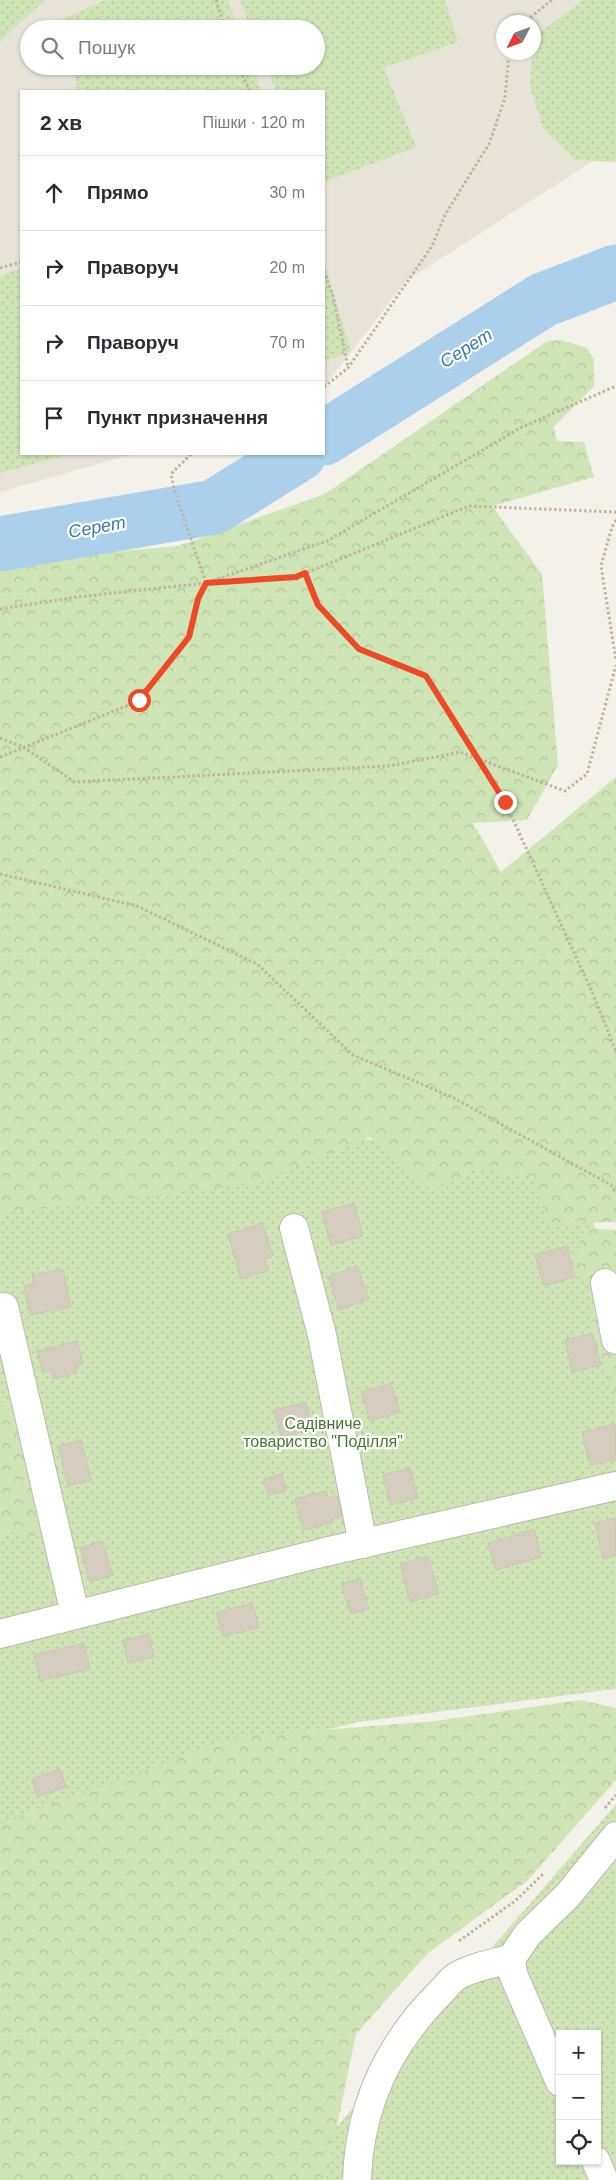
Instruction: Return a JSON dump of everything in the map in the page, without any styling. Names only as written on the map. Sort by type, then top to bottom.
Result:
[{"type":"street","points":[[294,1228],[322,1335],[363,1544]]},
{"type":"street","points":[[606,1283],[616,1340]]},
{"type":"street","points":[[4,1307],[75,1614]]},
{"type":"street","points":[[0,1634],[363,1544],[616,1486]]},
{"type":"street","points":[[357,2180],[358,2155],[372,2097],[387,2060],[421,2012],[456,1977],[511,1959],[528,1934],[568,1895],[616,1836]]},
{"type":"street","points":[[511,1959],[513,1974],[557,2075]]},
{"type":"street","points":[[598,2165],[604,2180]]},
{"type":"path","points":[[216,0],[222,20]]},
{"type":"path","points":[[533,15],[552,0]]},
{"type":"path","points":[[325,386],[348,368],[432,246],[445,215],[489,144],[505,98],[508,60]]},
{"type":"path","points":[[242,75],[250,90]]},
{"type":"path","points":[[0,268],[20,262]]},
{"type":"path","points":[[325,274],[333,296],[348,368]]},
{"type":"path","points":[[0,757],[139,700],[189,637],[198,599],[206,583],[327,541],[522,427],[616,386]]},
{"type":"path","points":[[190,455],[171,474],[174,489],[206,583]]},
{"type":"path","points":[[0,609],[77,597],[206,583],[296,577],[469,506],[616,512]]},
{"type":"path","points":[[616,520],[612,527],[602,566],[616,660]]},
{"type":"path","points":[[305,573],[318,605],[359,649],[426,676],[505,802],[592,992],[616,1051]]},
{"type":"path","points":[[0,738],[23,748],[75,782],[389,766],[460,752],[565,791],[587,774],[616,665]]},
{"type":"path","points":[[0,874],[138,906],[257,964],[353,1055],[452,1097],[611,1185],[616,1193]]},
{"type":"shaded area","points":[[0,0],[616,0],[598,158],[407,280],[325,386],[325,90],[20,90],[20,455],[130,455],[0,492]]},
{"type":"green space","points":[[0,0],[45,0],[24,20],[20,20],[20,23],[0,42]]},
{"type":"green space","points":[[105,0],[228,0],[235,20],[62,20]]},
{"type":"green space","points":[[240,0],[445,0],[458,42],[384,68],[416,147],[325,182],[325,90],[276,90],[270,75],[325,75],[325,20],[248,20]]},
{"type":"green space","points":[[583,0],[616,0],[616,162],[575,160],[544,129],[530,87],[532,60],[541,60],[541,32]]},
{"type":"green space","points":[[75,75],[255,75],[261,90],[78,90]]},
{"type":"green space","points":[[325,265],[351,351],[325,362]]},
{"type":"green space","points":[[20,268],[20,455],[65,455],[0,473],[0,276]]},
{"type":"green space","points":[[561,340],[587,348],[594,360],[594,386],[554,427],[557,441],[584,442],[594,477],[492,506],[542,574],[558,765],[527,820],[473,823],[501,872],[616,777],[616,1222],[548,1224],[534,1177],[475,1169],[432,1191],[370,1137],[253,1184],[0,1213],[0,562],[178,546],[325,494],[547,341]]},
{"type":"green space","name":"Садівниче товариство \"Поділля\"","points":[[315,1137],[504,1146],[577,1191],[616,1270],[616,1687],[615,1689],[359,1722],[201,1760],[0,1829],[0,1201]]},
{"type":"green space","points":[[591,1228],[616,1230],[616,1396],[592,1333],[593,1290],[574,1264],[582,1233]]},
{"type":"green space","points":[[5,1401],[11,1408],[17,1423],[42,1513],[38,1533],[30,1538],[20,1538],[13,1532],[0,1534],[0,1403]]},
{"type":"green space","points":[[581,1700],[616,1708],[616,1780],[527,1881],[428,1953],[356,2034],[326,2180],[0,2180],[0,1823],[236,1737],[435,1721]]},
{"type":"green space","points":[[616,1804],[616,2180],[319,2180],[335,2129]]},
{"type":"building","points":[[354,1203],[363,1236],[331,1245],[322,1212]]},
{"type":"building","points":[[262,1223],[273,1256],[265,1259],[269,1270],[241,1279],[228,1234]]},
{"type":"building","points":[[567,1246],[575,1277],[544,1286],[535,1255]]},
{"type":"building","points":[[357,1266],[369,1299],[339,1310],[328,1277]]},
{"type":"building","points":[[63,1269],[71,1307],[30,1315],[24,1286],[34,1284],[32,1275]]},
{"type":"building","points":[[592,1333],[601,1365],[572,1372],[565,1340]]},
{"type":"building","points":[[77,1341],[83,1364],[75,1366],[77,1373],[53,1379],[51,1371],[43,1373],[37,1351]]},
{"type":"building","points":[[391,1383],[400,1412],[370,1421],[361,1392]]},
{"type":"building","points":[[306,1402],[313,1429],[281,1437],[274,1410]]},
{"type":"building","points":[[616,1424],[616,1460],[590,1465],[582,1432]]},
{"type":"building","points":[[81,1440],[91,1480],[68,1486],[58,1446]]},
{"type":"building","points":[[410,1468],[418,1498],[390,1505],[383,1475]]},
{"type":"building","points":[[282,1474],[286,1491],[268,1495],[264,1479]]},
{"type":"building","points":[[326,1491],[328,1498],[337,1496],[342,1516],[332,1519],[333,1523],[303,1530],[295,1499]]},
{"type":"building","points":[[616,1518],[616,1555],[603,1559],[595,1523]]},
{"type":"building","points":[[534,1529],[541,1557],[496,1570],[488,1543]]},
{"type":"building","points":[[102,1541],[113,1575],[90,1582],[80,1548]]},
{"type":"building","points":[[428,1556],[439,1594],[410,1602],[400,1564]]},
{"type":"building","points":[[360,1578],[369,1609],[351,1614],[341,1584]]},
{"type":"building","points":[[252,1603],[259,1627],[223,1637],[216,1613]]},
{"type":"building","points":[[149,1634],[154,1657],[128,1663],[123,1640]]},
{"type":"building","points":[[84,1643],[90,1669],[40,1681],[34,1655]]},
{"type":"building","points":[[60,1769],[66,1787],[37,1797],[32,1779]]},
{"type":"waterway","name":"Серет","points":[[325,437],[543,300],[616,272]]},
{"type":"waterway","name":"Серет","points":[[0,544],[214,507],[297,455]]},
{"type":"route","points":[[139,700],[189,637],[198,599],[206,583],[296,577],[305,573],[318,605],[359,649],[426,676],[505,802]]}]
